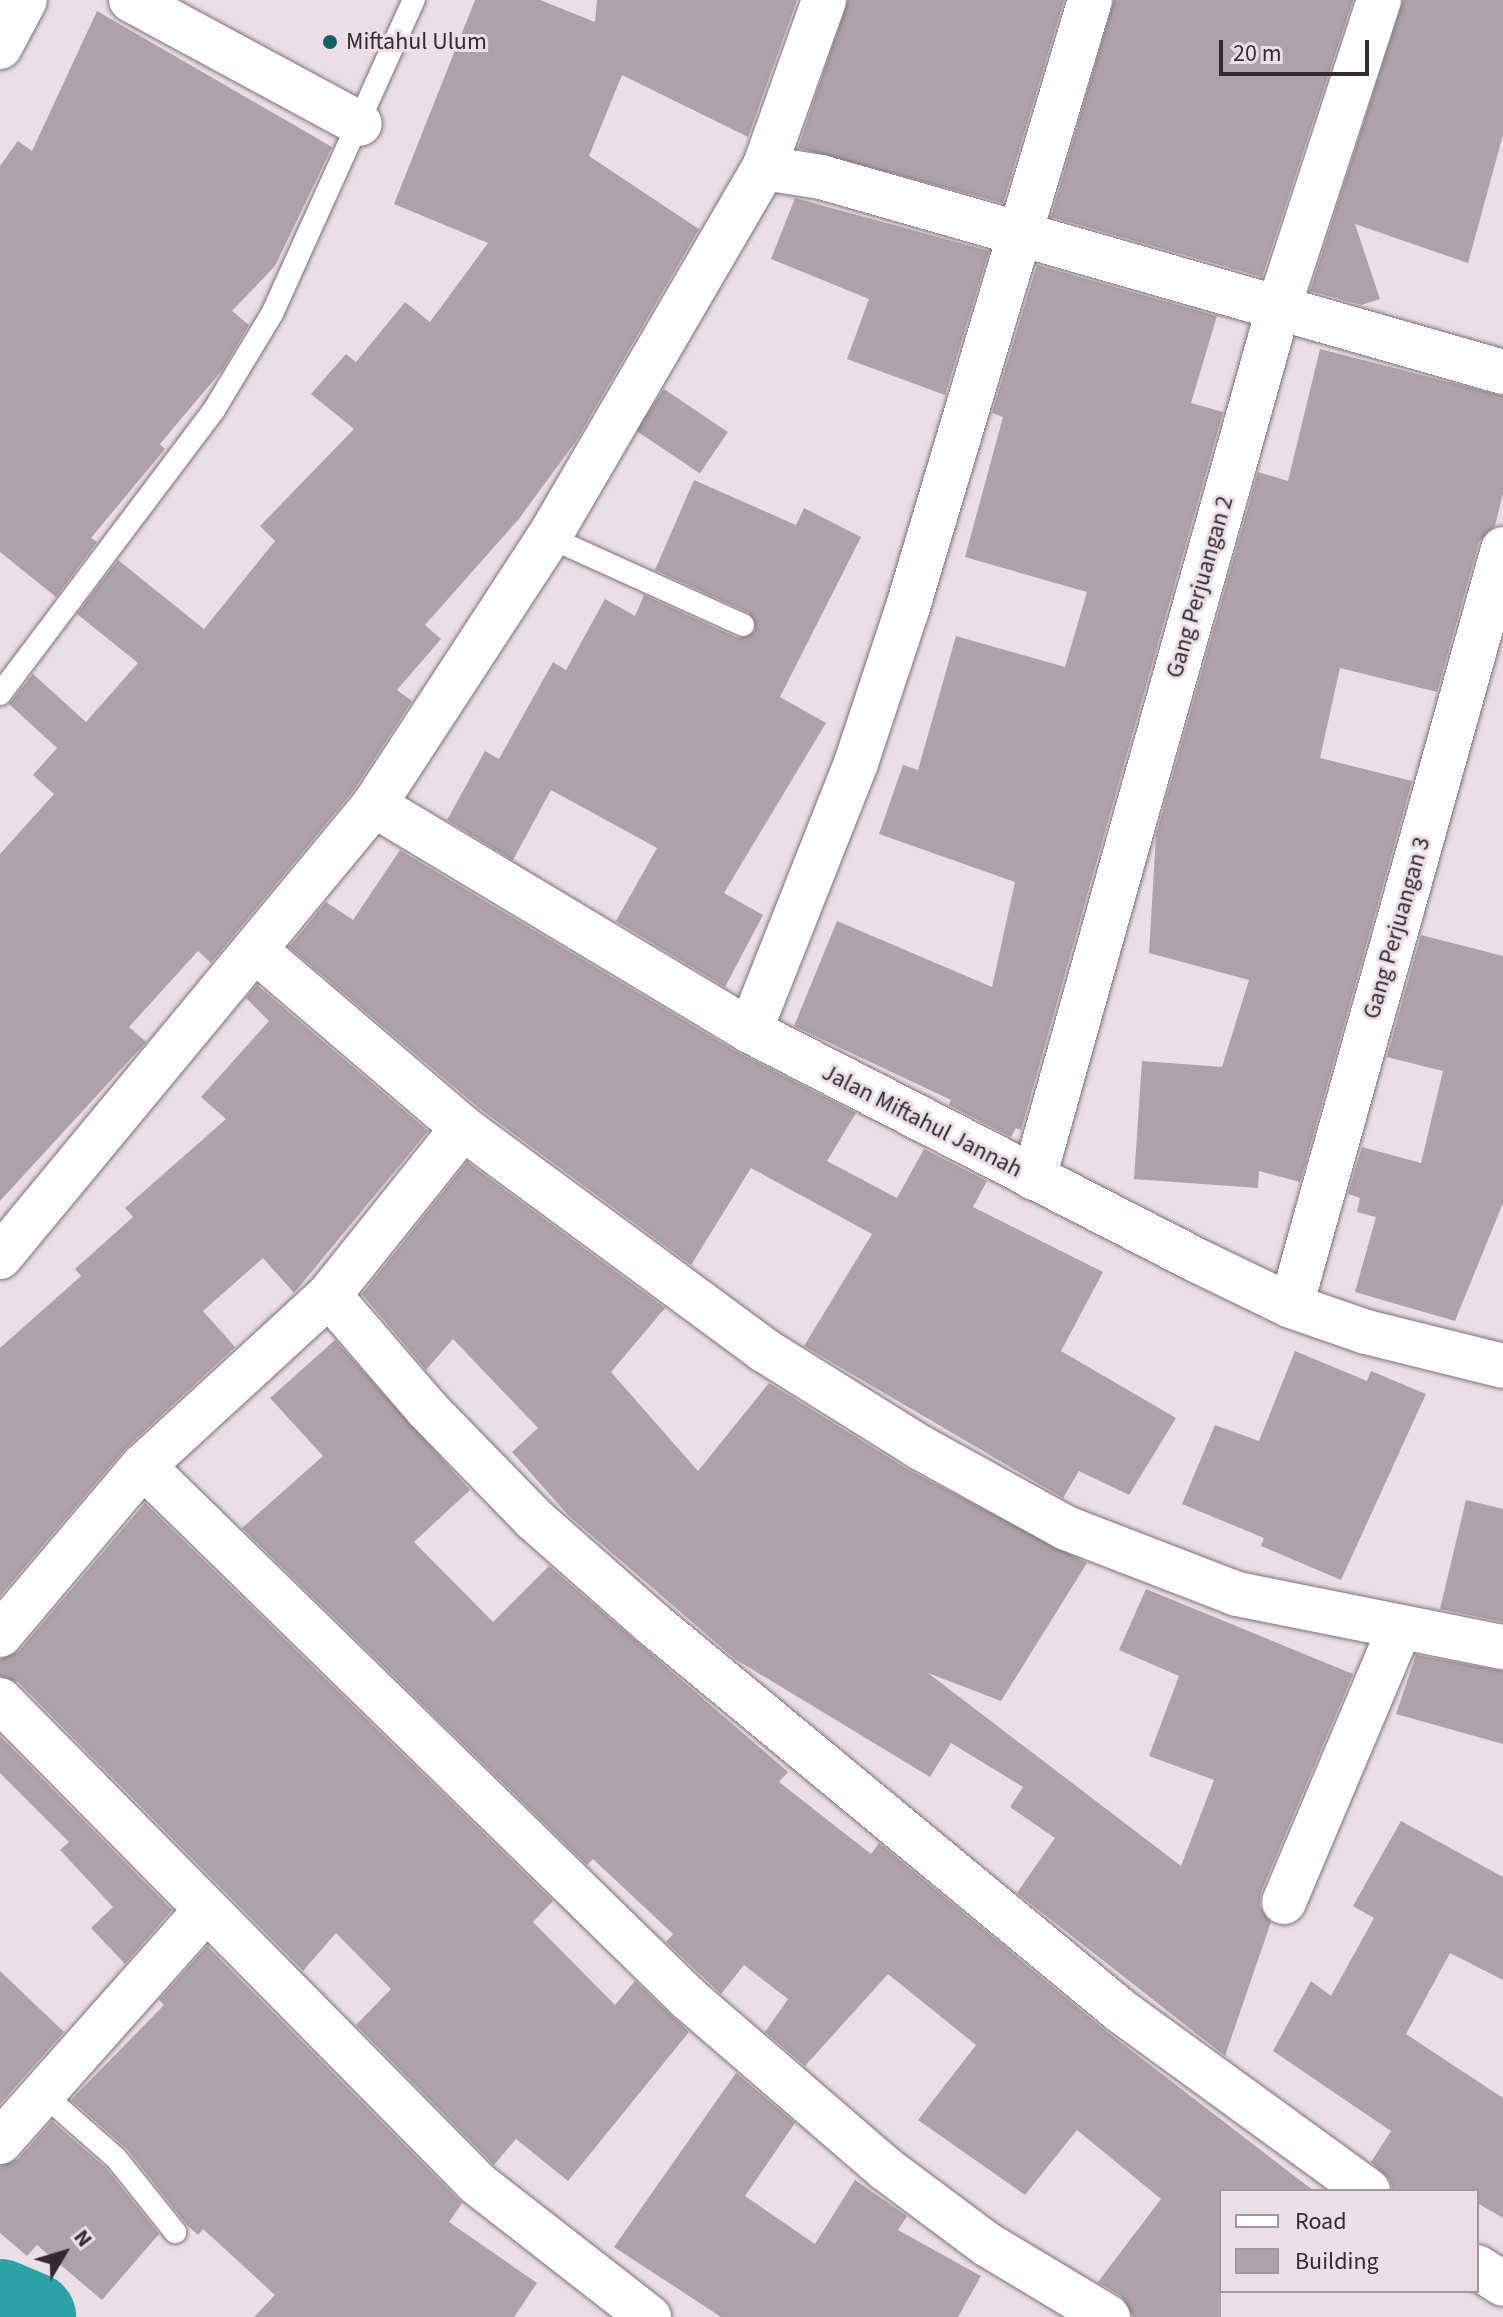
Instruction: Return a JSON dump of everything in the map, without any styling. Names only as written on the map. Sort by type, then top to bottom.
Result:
[{"type":"street","points":[[0,47],[25,0]]},
{"type":"street","points":[[131,0],[360,124]]},
{"type":"street","points":[[0,1257],[374,805],[549,537],[764,168],[824,0]]},
{"type":"street","points":[[750,1031],[856,763],[1023,236],[1090,0]]},
{"type":"street","name":"Gang Perjuangan 2","points":[[1034,1178],[1279,306],[1379,0]]},
{"type":"street","points":[[764,168],[821,177],[1503,372]]},
{"type":"street","name":"Gang Perjuangan 3","points":[[1291,1306],[1503,549]]},
{"type":"street","name":"Jalan Miftahul Jannah","points":[[374,805],[750,1031],[1291,1306],[1503,1366]]},
{"type":"street","points":[[256,951],[463,1128],[764,1350],[1066,1528],[1237,1594],[1503,1647]]},
{"type":"street","points":[[0,1635],[143,1466],[329,1295],[463,1128]]},
{"type":"street","points":[[329,1295],[534,1519],[652,1623],[1109,2002],[1365,2189]]},
{"type":"street","points":[[143,1466],[689,1999],[886,2169],[988,2245],[1108,2317]]},
{"type":"street","points":[[1284,1902],[1400,1628]]},
{"type":"street","points":[[0,1700],[203,1913],[478,2184],[649,2317]]},
{"type":"street","points":[[0,2142],[203,1913]]},
{"type":"street","points":[[1479,2268],[1503,2284]]},
{"type":"lane","points":[[0,694],[214,410],[272,314],[414,0]]},
{"type":"lane","points":[[549,537],[743,625]]},
{"type":"lane","points":[[42,2093],[116,2158],[175,2232]]},
{"type":"building","points":[[475,0],[540,0],[595,22],[597,0],[797,0],[748,137],[622,75],[589,156],[699,229],[576,441],[518,520],[425,625],[441,639],[397,690],[412,701],[354,790],[211,963],[198,951],[129,1027],[146,1042],[0,1201],[0,854],[54,794],[33,775],[57,748],[9,704],[33,674],[86,722],[138,663],[77,614],[118,560],[204,629],[275,541],[260,526],[354,429],[311,394],[346,354],[356,362],[405,302],[430,322],[488,243],[394,204]]},
{"type":"building","points":[[848,0],[1064,0],[1003,203],[798,148]]},
{"type":"building","points":[[1114,0],[1353,0],[1262,277],[1051,217]]},
{"type":"building","points":[[1403,0],[1503,0],[1503,135],[1468,263],[1355,224],[1380,299],[1361,305],[1310,291]]},
{"type":"building","points":[[97,11],[332,147],[275,266],[232,311],[249,325],[223,369],[160,444],[165,449],[91,538],[97,542],[56,597],[0,552],[0,166],[18,141],[32,151]]},
{"type":"building","points":[[795,198],[989,251],[945,395],[847,359],[869,299],[771,259]]},
{"type":"building","points":[[1037,265],[1217,316],[1191,403],[1223,412],[1021,1130],[1016,1128],[1011,1137],[949,1105],[951,1100],[794,1026],[837,921],[992,987],[1015,882],[879,834],[903,765],[918,770],[956,636],[1065,667],[1087,592],[965,557],[1003,417],[992,413]]},
{"type":"building","points":[[1320,349],[1503,396],[1503,493],[1495,526],[1479,542],[1437,692],[1340,668],[1320,758],[1412,781],[1300,1182],[1259,1171],[1258,1188],[1134,1179],[1142,1061],[1222,1067],[1249,980],[1149,953],[1156,835],[1258,472],[1288,481]]},
{"type":"building","points":[[664,389],[728,432],[700,474],[636,430]]},
{"type":"building","points":[[694,480],[796,525],[804,508],[861,537],[780,697],[826,723],[724,893],[763,915],[725,987],[616,921],[657,848],[551,790],[513,860],[447,820],[485,751],[499,759],[553,662],[566,670],[605,599],[635,616],[644,595],[738,638],[755,631],[749,613],[655,570]]},
{"type":"building","points":[[400,850],[737,1052],[856,1113],[827,1161],[897,1198],[924,1149],[987,1181],[973,1207],[1103,1272],[1061,1351],[1176,1418],[1129,1495],[1079,1471],[1063,1498],[804,1346],[872,1234],[751,1168],[691,1265],[479,1108],[289,947],[326,902],[353,920]]},
{"type":"building","points":[[1421,935],[1503,956],[1503,1203],[1455,1321],[1355,1292],[1376,1217],[1357,1212],[1360,1198],[1348,1194],[1362,1147],[1421,1163],[1443,1071],[1387,1057]]},
{"type":"building","points":[[257,985],[428,1131],[294,1293],[263,1258],[203,1311],[235,1347],[124,1450],[0,1596],[0,1348],[81,1276],[75,1269],[133,1217],[125,1208],[226,1119],[201,1097],[269,1021],[246,998]]},
{"type":"building","points":[[467,1162],[665,1308],[611,1372],[698,1471],[769,1383],[909,1470],[1087,1563],[1001,1701],[928,1673],[1181,1866],[1214,1780],[1149,1756],[1179,1676],[1119,1650],[1146,1589],[1353,1674],[1261,1892],[1259,1906],[1271,1922],[1225,2056],[1017,1893],[1055,1838],[1010,1807],[1023,1787],[951,1743],[930,1777],[735,1659],[568,1515],[512,1452],[538,1428],[453,1339],[426,1370],[362,1294]]},
{"type":"building","points":[[335,1340],[470,1490],[414,1542],[493,1622],[549,1566],[788,1772],[779,1782],[871,1854],[879,1843],[1106,2031],[1311,2189],[1219,2189],[1221,2317],[1133,2317],[1121,2296],[1098,2282],[1161,2199],[1077,2130],[1025,2195],[918,2120],[976,2045],[888,1974],[805,2066],[765,2032],[788,1999],[744,1965],[721,1994],[666,1942],[673,1934],[593,1859],[587,1865],[242,1528],[323,1456],[270,1398]]},
{"type":"building","points":[[1295,1351],[1367,1381],[1371,1371],[1426,1394],[1341,1580],[1261,1546],[1264,1538],[1182,1504],[1215,1425],[1259,1441]]},
{"type":"building","points":[[1466,1500],[1503,1509],[1503,1622],[1440,1609]]},
{"type":"building","points":[[145,1503],[553,1901],[533,1922],[615,2005],[635,1981],[689,2032],[568,2181],[516,2139],[494,2165],[356,2025],[391,1989],[336,1933],[303,1971],[18,1682],[0,1676],[0,1659],[19,1651]]},
{"type":"building","points":[[1416,1655],[1503,1671],[1503,1744],[1396,1714]]},
{"type":"building","points":[[0,1736],[172,1910],[125,1964],[91,1928],[113,1907],[60,1850],[69,1842],[0,1773]]},
{"type":"building","points":[[1401,1821],[1503,1877],[1503,1980],[1450,1953],[1406,2034],[1503,2098],[1503,2218],[1479,2204],[1479,2189],[1392,2189],[1390,2180],[1371,2162],[1391,2131],[1273,2051],[1311,1981],[1331,1996],[1374,1918],[1353,1906]]},
{"type":"building","points":[[207,1946],[462,2203],[449,2222],[537,2283],[514,2317],[254,2317],[275,2295],[203,2229],[198,2235],[187,2225],[127,2149],[71,2100],[164,2005],[159,2000]]},
{"type":"building","points":[[0,1971],[64,2032],[0,2104]]},
{"type":"building","points":[[736,2073],[795,2123],[745,2196],[815,2244],[855,2180],[907,2216],[898,2230],[981,2276],[958,2317],[721,2317],[614,2247]]},
{"type":"building","points":[[52,2121],[106,2168],[159,2234],[102,2300],[37,2245],[27,2256],[0,2233],[0,2166],[18,2159]]},
{"type":"waterway","points":[[0,2304],[31,2317]]},
{"type":"place","name":"Miftahul Ulum","points":[[330,42]]}]
